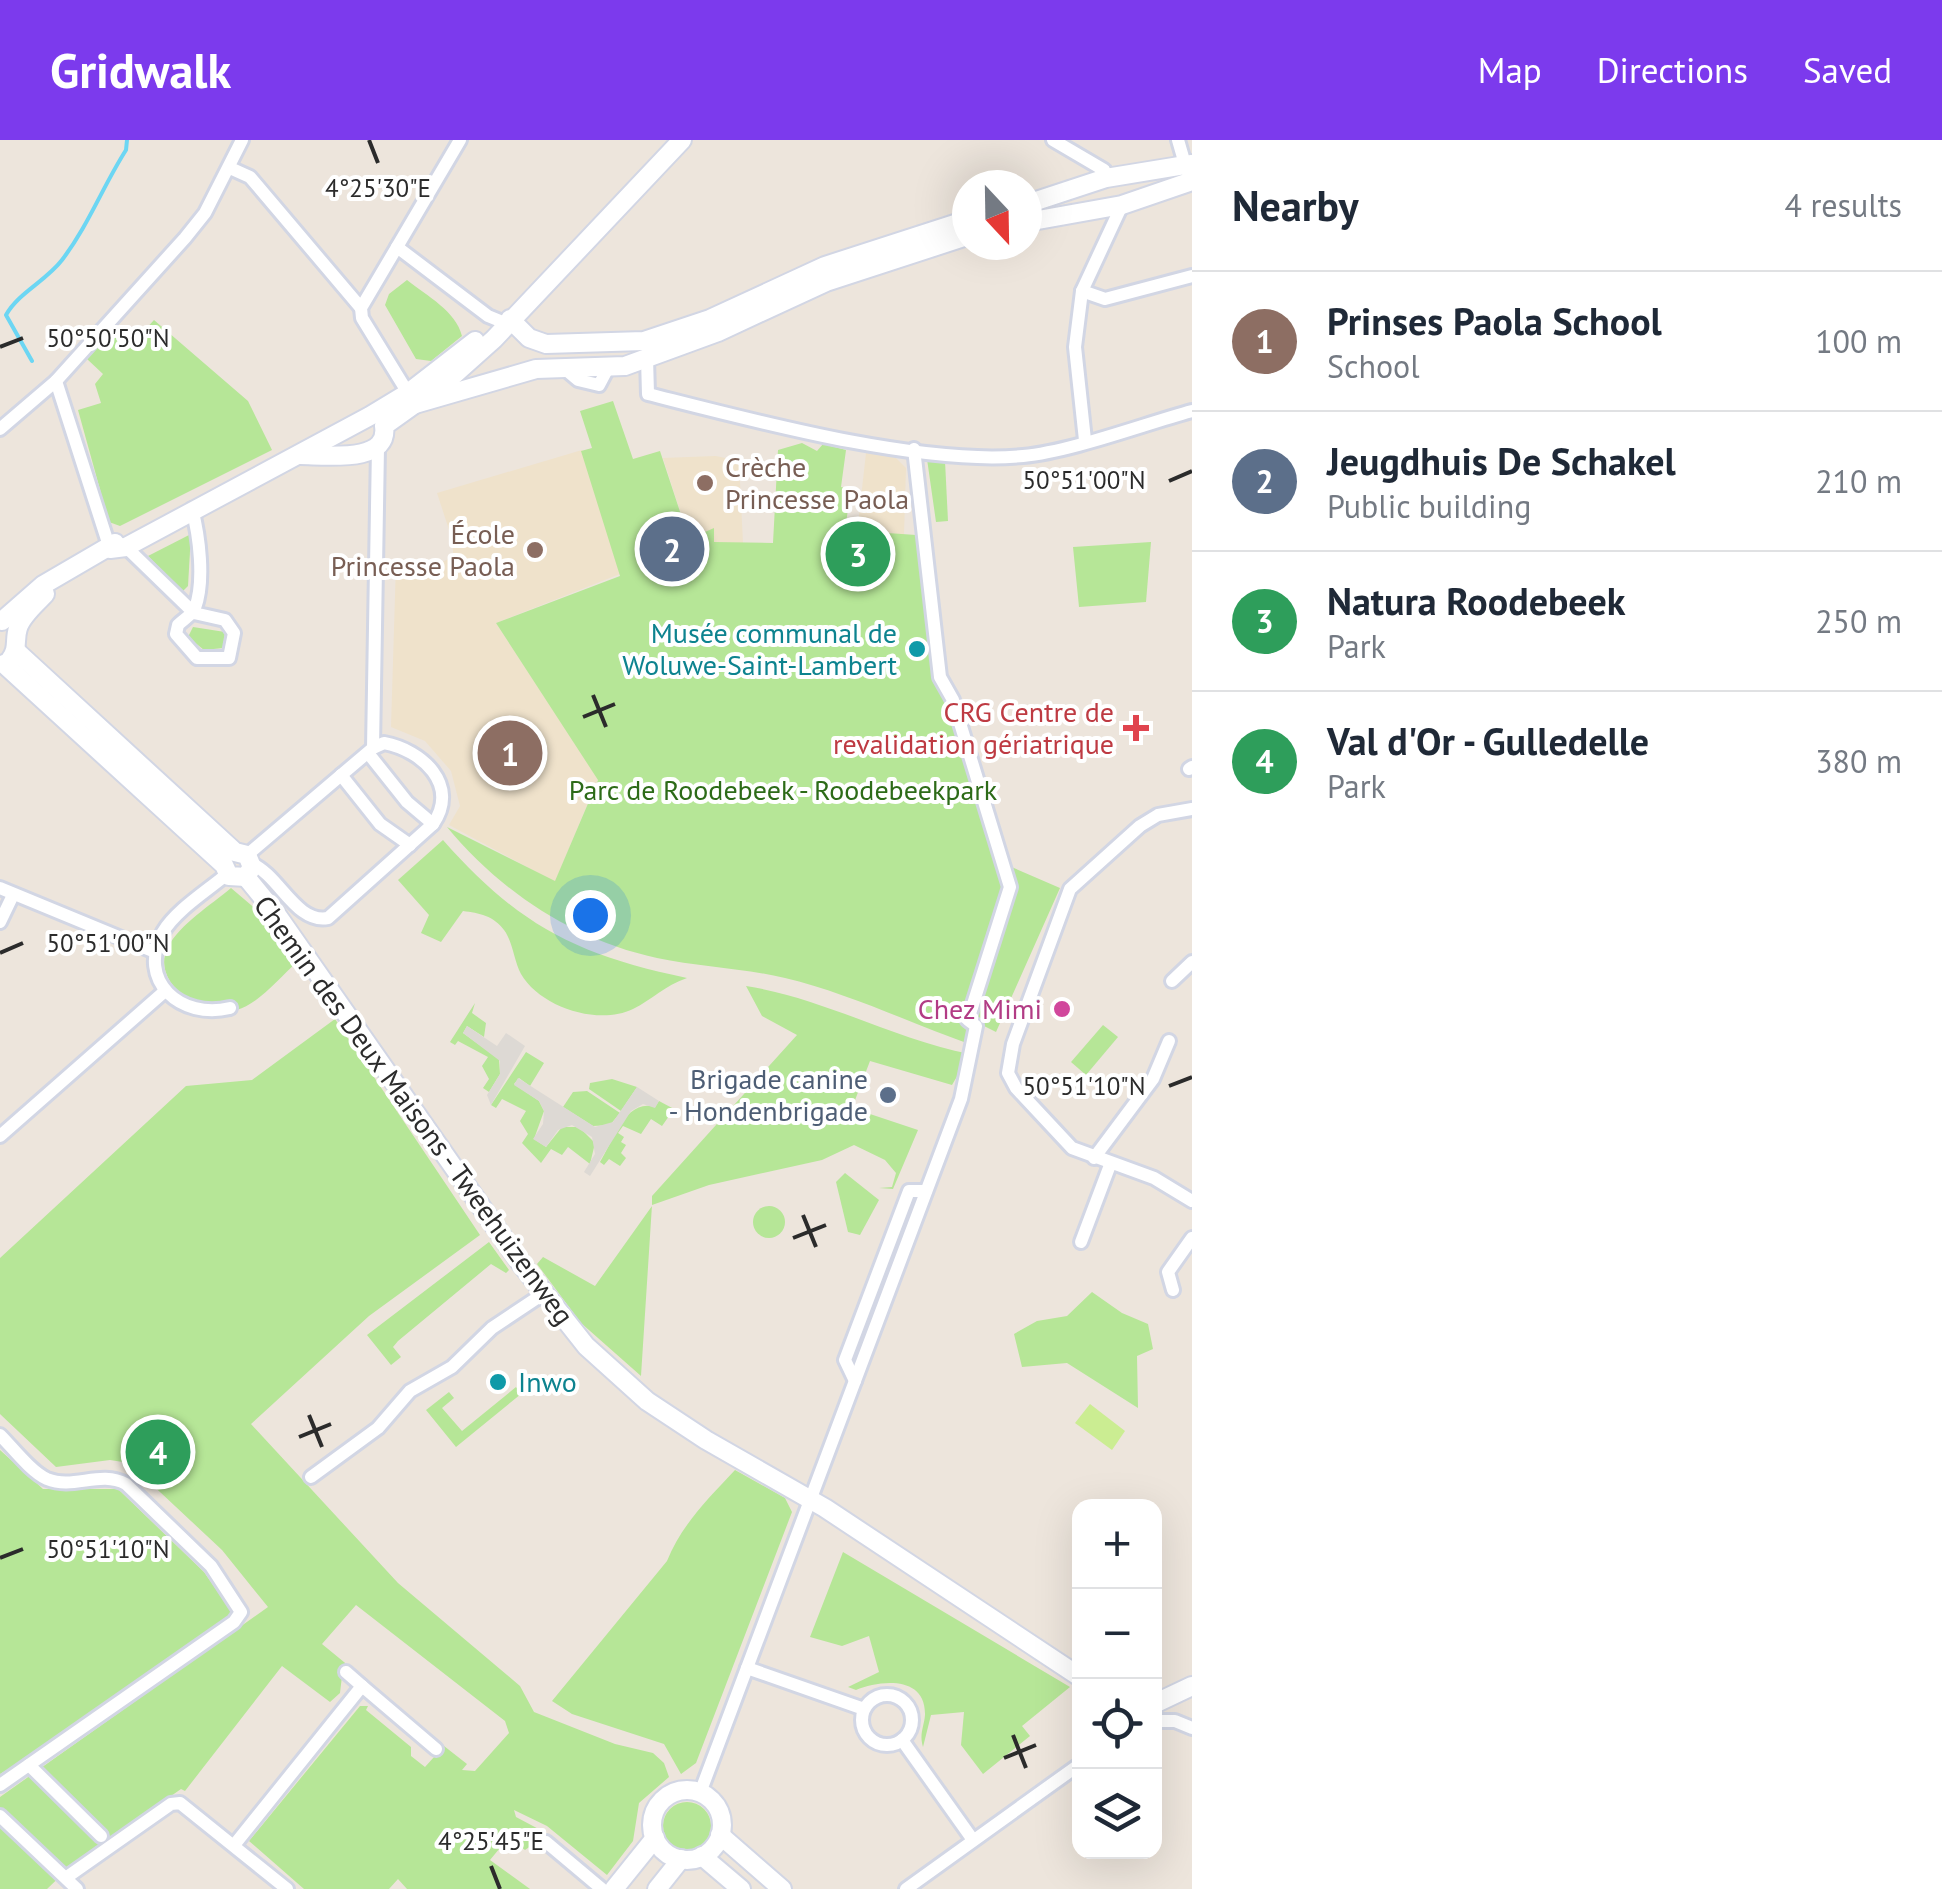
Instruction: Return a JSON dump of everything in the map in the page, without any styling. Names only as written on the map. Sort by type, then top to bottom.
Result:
[{"type":"street","points":[[0,430],[56,380],[185,238],[230,168],[242,140]]},
{"type":"street","points":[[361,308],[460,140]]},
{"type":"street","points":[[119,548],[117,540],[171,512],[192,508],[352,426],[377,421],[489,344],[585,247],[682,140]]},
{"type":"street","points":[[1053,140],[1104,170],[1100,200],[1114,205]]},
{"type":"street","points":[[1178,140],[1190,173]]},
{"type":"street","points":[[230,168],[250,178],[361,308],[362,318],[411,399]]},
{"type":"street","points":[[1042,199],[1103,180],[1190,173]]},
{"type":"street","points":[[1042,219],[1114,205],[1190,173]]},
{"type":"street","points":[[1085,440],[1075,347],[1082,291],[1114,205]]},
{"type":"street","points":[[411,399],[536,369],[565,369],[603,376],[645,350],[774,288],[952,226]]},
{"type":"street","points":[[890,250],[952,239]]},
{"type":"street","points":[[397,246],[488,316],[508,321],[529,338],[546,344],[645,350]]},
{"type":"street","points":[[1082,291],[1106,298],[1192,276]]},
{"type":"street","points":[[645,350],[648,394],[838,437],[914,449],[1026,456],[1192,411]]},
{"type":"street","points":[[56,380],[119,548],[194,613],[226,620],[234,633],[229,658],[197,658],[184,646],[176,634],[178,625],[194,613]]},
{"type":"street","points":[[300,455],[374,449],[385,438],[377,421]]},
{"type":"street","points":[[352,426],[352,441],[374,449]]},
{"type":"street","points":[[374,449],[370,750],[407,802],[433,824]]},
{"type":"street","points":[[700,1792],[960,1099],[976,1026],[968,1020],[1010,887],[953,700],[937,664],[914,449]]},
{"type":"street","points":[[192,508],[198,533],[194,613]]},
{"type":"street","points":[[6,642],[50,585],[119,548]]},
{"type":"street","name":"Chemin des Deux Maisons - Tweehuizenweg","points":[[6,642],[238,865],[543,1294],[586,1346],[646,1400],[810,1500],[1072,1672]]},
{"type":"street","points":[[230,1008],[191,1010],[164,991],[155,952],[165,929],[238,865],[341,775],[370,750],[384,744],[402,747],[429,765],[442,788],[444,804],[433,824],[322,919],[305,913],[267,871],[238,865]]},
{"type":"street","points":[[341,775],[380,824],[410,845]]},
{"type":"street","points":[[1192,809],[1158,815],[1078,878],[1070,890],[1013,1044],[1008,1073],[1016,1088],[1072,1148],[1154,1178],[1192,1200]]},
{"type":"street","points":[[6,892],[155,952]]},
{"type":"street","points":[[0,922],[13,903],[6,892]]},
{"type":"street","points":[[1172,981],[1192,962]]},
{"type":"street","points":[[0,1136],[164,991]]},
{"type":"street","points":[[1094,1158],[1153,1078],[1169,1042]]},
{"type":"street","points":[[1081,1242],[1110,1165]]},
{"type":"street","points":[[1173,1290],[1168,1272],[1192,1238]]},
{"type":"street","points":[[310,1477],[378,1428],[410,1391],[452,1367],[492,1328],[543,1294]]},
{"type":"street","points":[[0,1435],[46,1479],[67,1482],[110,1476],[126,1484],[212,1566],[241,1612],[234,1622],[0,1785]]},
{"type":"street","points":[[746,1668],[864,1709]]},
{"type":"street","points":[[346,1672],[436,1749]]},
{"type":"street","points":[[235,1844],[362,1686]]},
{"type":"street","points":[[1162,1700],[1192,1686]]},
{"type":"street","points":[[882,1696],[902,1701],[912,1722],[902,1740],[888,1745],[869,1738],[862,1724],[864,1709],[882,1696]]},
{"type":"street","points":[[1162,1721],[1192,1728]]},
{"type":"street","points":[[902,1740],[974,1840]]},
{"type":"street","points":[[30,1765],[101,1836]]},
{"type":"street","points":[[906,1889],[1073,1769]]},
{"type":"street","points":[[720,1835],[702,1856],[682,1859],[666,1852],[655,1838],[654,1816],[660,1803],[680,1791],[700,1792],[716,1806],[720,1835],[782,1889]]},
{"type":"street","points":[[67,1877],[171,1804],[188,1807],[286,1889]]},
{"type":"street","points":[[0,1816],[78,1889]]},
{"type":"street","points":[[614,1889],[655,1838]]},
{"type":"street","points":[[546,1842],[602,1889]]},
{"type":"street","points":[[702,1856],[741,1889]]},
{"type":"street","points":[[656,1889],[682,1859]]},
{"type":"shaded area","points":[[582,450],[625,572],[496,623],[598,779],[555,882],[449,825],[460,806],[451,771],[425,741],[391,727],[396,563],[435,565],[453,557],[453,542],[437,493]]},
{"type":"shaded area","points":[[866,453],[894,456],[906,468],[904,535],[857,533]]},
{"type":"shaded area","name":"Crèche Princesse Paola","points":[[716,456],[739,461],[743,543],[713,542],[714,529],[689,539],[663,458]]},
{"type":"shaded area","points":[[467,1026],[497,1046],[506,1033],[525,1046],[491,1105],[487,1095],[500,1074],[500,1061],[463,1033]]},
{"type":"shaded area","points":[[518,1078],[595,1127],[613,1122],[637,1087],[659,1101],[655,1108],[643,1104],[631,1111],[590,1176],[584,1172],[595,1154],[592,1137],[572,1125],[558,1130],[546,1147],[533,1139],[543,1124],[544,1111],[539,1101],[514,1085]]},
{"type":"green space","points":[[407,280],[454,319],[462,336],[431,361],[416,359],[385,305],[389,294]]},
{"type":"green space","points":[[154,320],[248,401],[272,450],[120,526],[109,522],[78,410],[101,403],[95,384],[103,374],[87,359],[114,330],[131,345]]},
{"type":"green space","name":"Parc de Roodebeek - Roodebeekpark","points":[[613,401],[633,459],[660,451],[689,539],[714,528],[714,542],[773,543],[778,450],[802,443],[817,451],[823,444],[846,450],[841,487],[851,489],[845,530],[916,535],[929,645],[1005,886],[966,1020],[974,1028],[972,1045],[808,984],[657,958],[596,939],[515,892],[447,827],[555,881],[598,780],[496,623],[620,576],[581,451],[592,448],[580,411]]},
{"type":"green space","points":[[927,459],[945,461],[948,521],[936,522]]},
{"type":"green space","points":[[191,534],[188,586],[183,591],[148,556]]},
{"type":"green space","points":[[1151,542],[1146,602],[1079,607],[1073,547]]},
{"type":"green space","points":[[193,627],[225,632],[223,648],[204,650],[188,637]]},
{"type":"green space","points":[[443,840],[497,894],[552,932],[613,959],[687,978],[633,1009],[619,1014],[587,1014],[556,1004],[530,986],[521,974],[507,935],[491,918],[463,911],[441,942],[421,933],[429,915],[398,880]]},
{"type":"green space","points":[[1007,865],[1060,888],[996,1032],[972,1020],[1014,884]]},
{"type":"green space","points":[[231,888],[271,922],[297,962],[252,1002],[223,1011],[183,995],[166,974],[164,961],[180,930]]},
{"type":"green space","points":[[746,986],[803,1000],[913,1039],[970,1054],[952,1085],[870,1061],[852,1108],[918,1130],[893,1189],[879,1188],[892,1187],[896,1173],[885,1160],[854,1145],[822,1160],[709,1185],[652,1205],[652,1196],[797,1035],[762,1016]]},
{"type":"green space","points":[[475,1003],[472,1013],[486,1023],[484,1037],[467,1026],[463,1033],[499,1059],[500,1074],[489,1092],[483,1088],[489,1079],[482,1066],[488,1057],[458,1041],[455,1045],[450,1042]]},
{"type":"green space","points":[[335,1019],[480,1235],[369,1316],[251,1424],[398,1583],[520,1686],[534,1712],[615,1744],[653,1753],[664,1763],[669,1777],[639,1803],[633,1841],[607,1875],[547,1826],[514,1810],[516,1817],[548,1834],[525,1850],[509,1837],[490,1860],[530,1889],[407,1889],[398,1879],[389,1889],[304,1889],[249,1841],[360,1706],[368,1706],[366,1710],[411,1747],[411,1756],[425,1767],[444,1746],[467,1764],[462,1770],[475,1771],[509,1733],[505,1721],[356,1605],[322,1644],[350,1667],[342,1676],[340,1693],[330,1702],[282,1666],[185,1791],[181,1789],[71,1866],[47,1889],[0,1889],[0,1797],[268,1607],[222,1550],[129,1463],[110,1460],[56,1467],[0,1414],[0,1258],[186,1086],[252,1080]]},
{"type":"green space","points":[[1103,1025],[1118,1037],[1086,1075],[1071,1062]]},
{"type":"green space","points":[[526,1052],[544,1063],[530,1086],[519,1078],[514,1084],[539,1101],[544,1111],[534,1139],[546,1147],[562,1127],[579,1127],[595,1143],[590,1164],[568,1147],[562,1155],[551,1149],[541,1163],[522,1143],[528,1134],[520,1121],[526,1111],[502,1099],[496,1108],[491,1105]]},
{"type":"green space","points":[[612,1079],[637,1087],[621,1111],[589,1089],[590,1083]]},
{"type":"green space","points":[[587,1091],[620,1113],[610,1125],[593,1126],[563,1107],[573,1092]]},
{"type":"green space","points":[[659,1101],[674,1109],[662,1126],[651,1119],[641,1134],[623,1126],[618,1133],[624,1137],[621,1142],[626,1145],[621,1153],[626,1158],[620,1166],[609,1159],[604,1165],[600,1162],[628,1115],[645,1106],[655,1107]]},
{"type":"green space","points":[[845,1173],[879,1200],[860,1235],[848,1232],[836,1182]]},
{"type":"green space","points":[[652,1206],[641,1376],[581,1323],[537,1264],[543,1257],[595,1286]]},
{"type":"green space","points":[[769,1206],[780,1211],[785,1222],[780,1233],[769,1238],[758,1233],[753,1222],[758,1211]]},
{"type":"green space","points":[[489,1242],[509,1270],[506,1273],[491,1264],[398,1341],[393,1347],[401,1357],[391,1365],[367,1335]]},
{"type":"green space","points":[[1092,1292],[1122,1313],[1148,1324],[1153,1349],[1137,1356],[1138,1408],[1067,1363],[1022,1367],[1014,1334],[1037,1321],[1067,1316]]},
{"type":"green space","points":[[516,1387],[521,1394],[456,1447],[426,1410],[449,1392],[454,1398],[442,1408],[462,1431]]},
{"type":"green space","points":[[1090,1404],[1125,1431],[1112,1450],[1075,1423]]},
{"type":"green space","points":[[0,1450],[43,1489],[118,1489],[204,1572],[234,1615],[41,1751],[0,1774]]},
{"type":"green space","points":[[735,1470],[785,1498],[792,1512],[696,1763],[681,1774],[664,1744],[572,1714],[552,1701],[667,1561],[696,1512]]},
{"type":"green space","points":[[843,1552],[1070,1687],[1022,1726],[1030,1736],[983,1774],[961,1745],[964,1712],[931,1715],[923,1747],[925,1715],[918,1693],[910,1687],[889,1683],[856,1690],[848,1687],[879,1672],[869,1636],[842,1646],[810,1637]]},
{"type":"green space","points":[[687,1802],[704,1809],[711,1826],[704,1843],[687,1850],[670,1843],[663,1826],[670,1809]]},
{"type":"waterway","points":[[32,361],[6,315],[71,247],[126,150],[127,140]]},
{"type":"place","name":"Crèche Princesse Paola","points":[[705,483]]},
{"type":"place","name":"Jeugdhuis De Schakel","points":[[672,549]]},
{"type":"place","name":"École Princesse Paola","points":[[535,550]]},
{"type":"place","name":"Natura Roodebeek","points":[[858,554]]},
{"type":"place","name":"Musée communal de Woluwe-Saint-Lambert","points":[[917,649]]},
{"type":"place","name":"CRG Centre de revalidation gériatrique","points":[[1136,728]]},
{"type":"place","name":"Prinses Paola School","points":[[510,753]]},
{"type":"place","name":"Chez Mimi","points":[[1062,1009]]},
{"type":"place","name":"Brigade canine - Hondenbrigade","points":[[888,1095]]},
{"type":"place","name":"Inwo","points":[[498,1382]]},
{"type":"place","name":"Val d'Or - Gulledelle","points":[[158,1452]]}]
